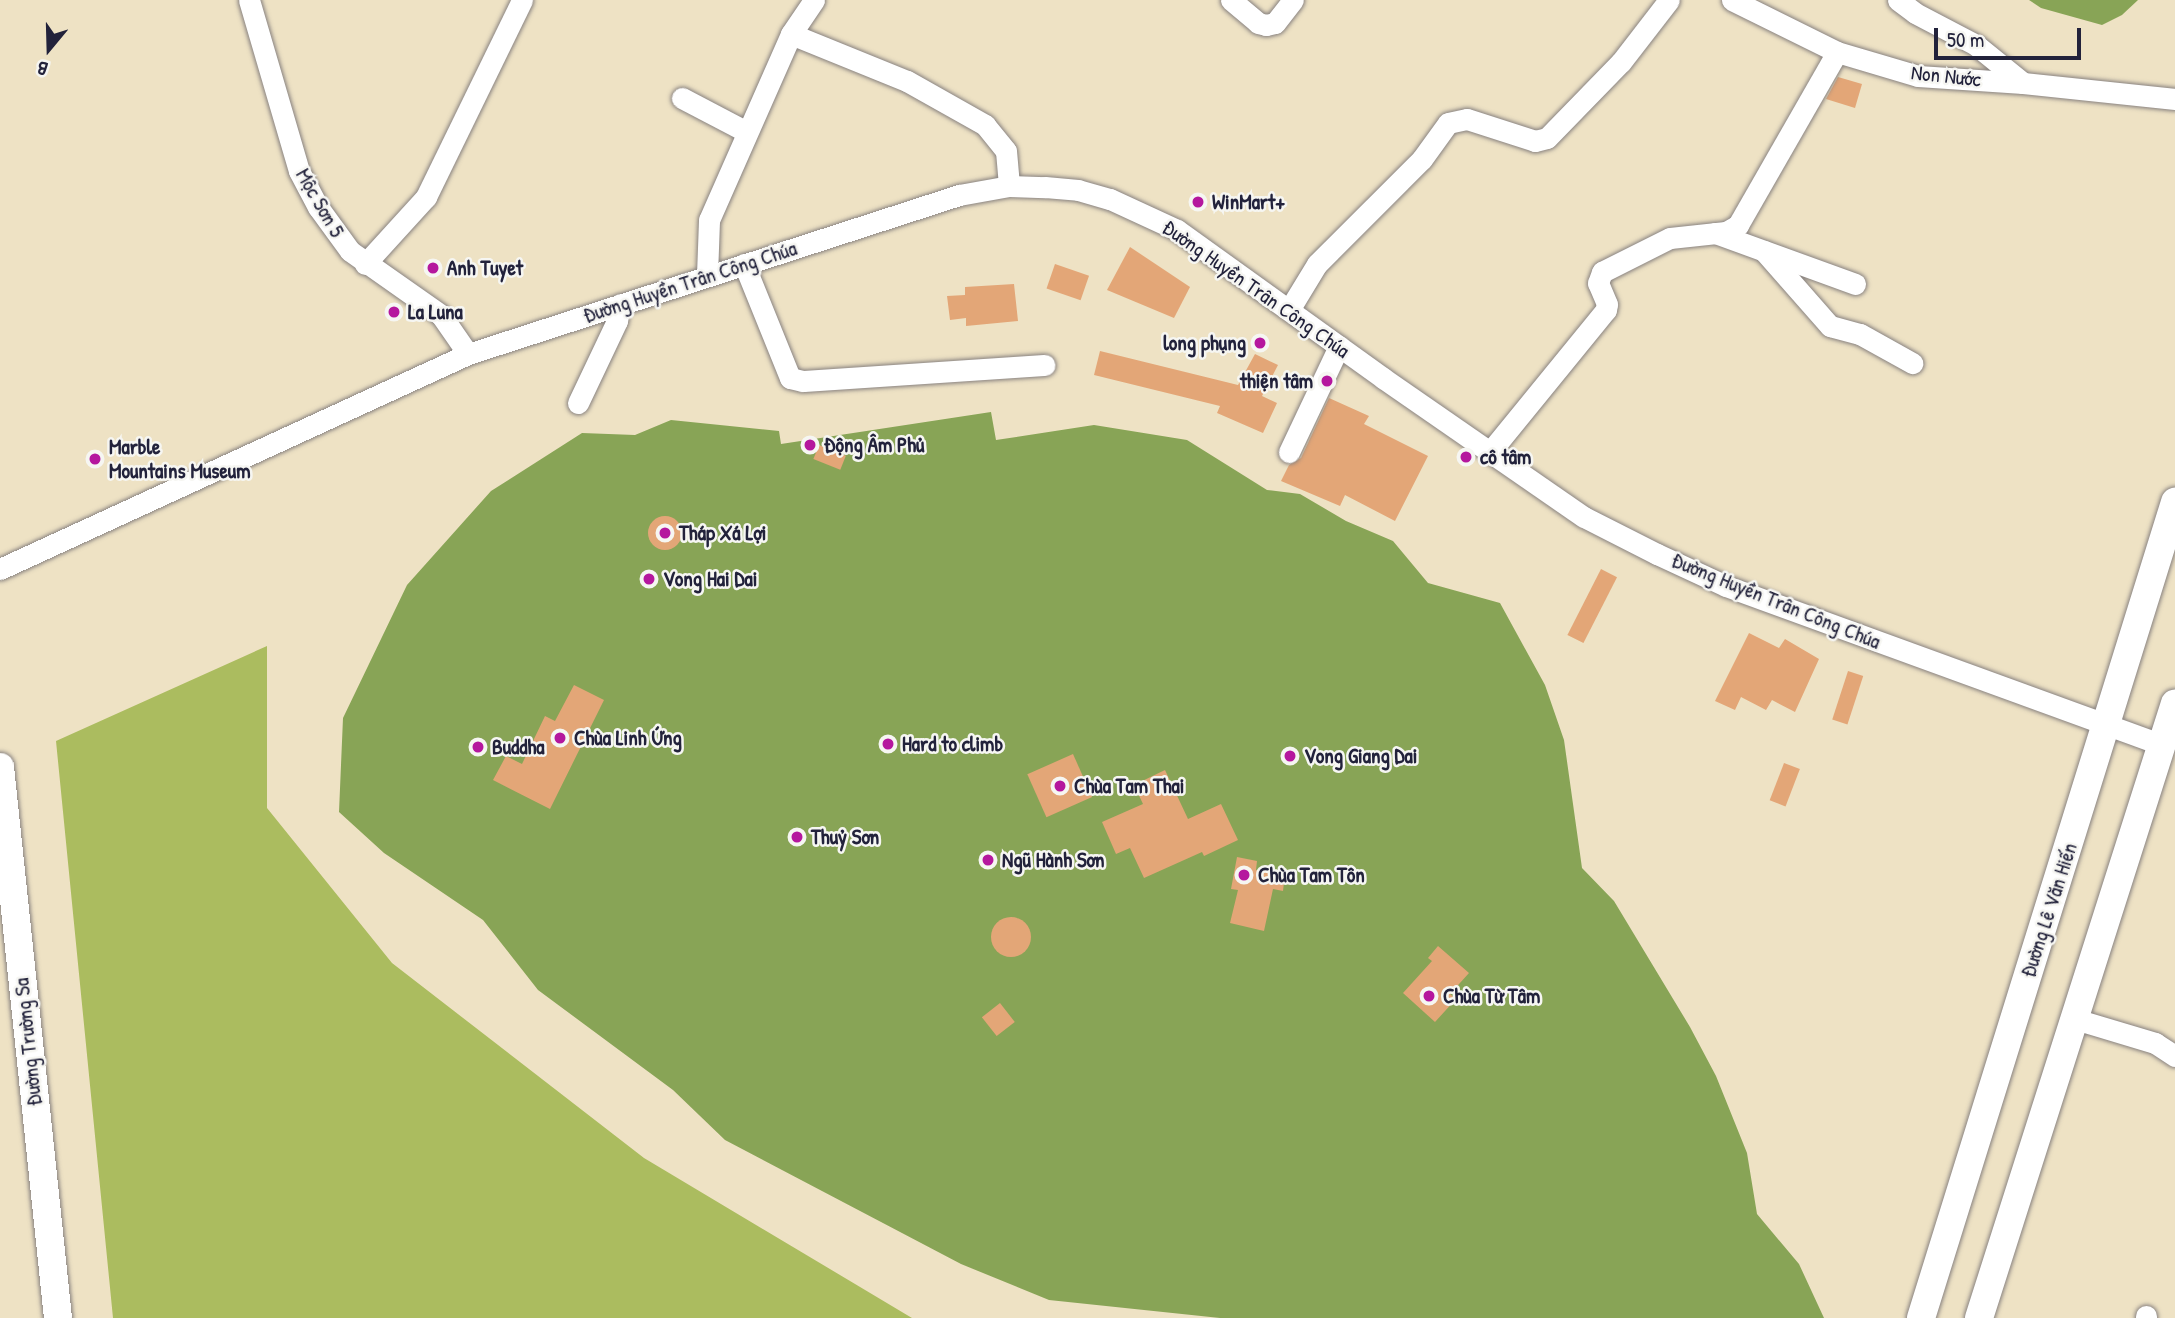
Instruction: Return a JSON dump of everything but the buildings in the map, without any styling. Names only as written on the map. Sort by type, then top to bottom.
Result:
[{"type":"main road","name":"Đường Lê Văn Hiến","points":[[1921,1318],[2175,502]]},
{"type":"main road","points":[[1979,1318],[2175,703]]},
{"type":"main road","name":"Đường Trường Sa","points":[[0,766],[58,1318]]},
{"type":"street","name":"Mộc Sơn 5","points":[[250,0],[299,171],[337,236],[365,264],[441,315],[468,354]]},
{"type":"street","points":[[365,264],[426,197],[522,0]]},
{"type":"street","points":[[1231,0],[1258,23],[1266,25],[1275,23],[1293,0]]},
{"type":"street","points":[[1289,310],[1317,264],[1422,159],[1448,123],[1467,119],[1535,141],[1547,138],[1622,62],[1669,0]]},
{"type":"street","name":"Non Nước","points":[[1732,0],[1838,52],[1918,76],[2023,83],[2175,99]]},
{"type":"street","points":[[1898,0],[1915,13],[1976,45],[2023,83]]},
{"type":"street","points":[[707,275],[709,220],[805,3]]},
{"type":"street","points":[[792,34],[907,81],[985,125],[1006,151],[1009,186]]},
{"type":"street","points":[[1489,452],[1606,310],[1607,304],[1598,283],[1602,272],[1670,238],[1726,232],[1738,225],[1838,52]]},
{"type":"street","points":[[682,98],[747,132]]},
{"type":"street","name":"Đường Huyền Trân Công Chúa","points":[[0,569],[468,354],[959,195],[1009,186],[1078,190],[1140,211],[1177,230],[1584,517],[1726,586],[2162,745]]},
{"type":"street","points":[[1714,233],[1855,284]]},
{"type":"street","points":[[1764,251],[1826,323],[1860,334],[1912,363]]},
{"type":"street","points":[[744,264],[790,378],[803,381],[1044,365]]},
{"type":"street","points":[[578,403],[617,321],[620,304]]},
{"type":"street","points":[[1289,452],[1339,346]]},
{"type":"street","points":[[2075,1018],[2155,1044],[2175,1056]]},
{"type":"green space","points":[[2029,0],[2138,0],[2122,15],[2102,25],[2041,8]]},
{"type":"green space","name":"Ngũ Hành Sơn","points":[[991,412],[996,440],[1094,425],[1187,440],[1267,490],[1300,494],[1346,521],[1393,541],[1428,583],[1500,603],[1545,685],[1564,740],[1582,868],[1614,901],[1690,1027],[1716,1076],[1747,1153],[1757,1214],[1799,1264],[1824,1318],[1220,1318],[1049,1300],[961,1264],[725,1140],[673,1090],[538,990],[483,920],[384,853],[339,812],[343,718],[407,585],[491,491],[582,433],[635,435],[671,420],[779,431],[781,444]]},
{"type":"green space","points":[[267,646],[267,808],[392,963],[644,1158],[912,1318],[113,1318],[56,741]]},
{"type":"place","name":"WinMart+","points":[[1198,202]]},
{"type":"place","name":"Anh Tuyet","points":[[433,268]]},
{"type":"place","name":"La Luna","points":[[394,312]]},
{"type":"place","name":"long phụng","points":[[1260,343]]},
{"type":"place","name":"thiện tâm","points":[[1327,381]]},
{"type":"place","name":"Động Âm Phủ","points":[[810,445]]},
{"type":"place","name":"cô tâm","points":[[1466,457]]},
{"type":"place","name":"Marble Mountains Museum","points":[[95,459]]},
{"type":"place","name":"Tháp Xá Lợi","points":[[665,533]]},
{"type":"place","name":"Vong Hai Dai","points":[[649,579]]},
{"type":"place","name":"Chùa Linh Ứng","points":[[560,738]]},
{"type":"place","name":"Hard to climb","points":[[888,744]]},
{"type":"place","name":"Buddha","points":[[478,747]]},
{"type":"place","name":"Vong Giang Dai","points":[[1290,756]]},
{"type":"place","name":"Chùa Tam Thai","points":[[1060,786]]},
{"type":"place","name":"Thuỷ Sơn","points":[[797,837]]},
{"type":"place","name":"Ngũ Hành Sơn","points":[[988,860]]},
{"type":"place","name":"Chùa Tam Tôn","points":[[1244,875]]},
{"type":"place","name":"Chùa Từ Tâm","points":[[1429,996]]}]
